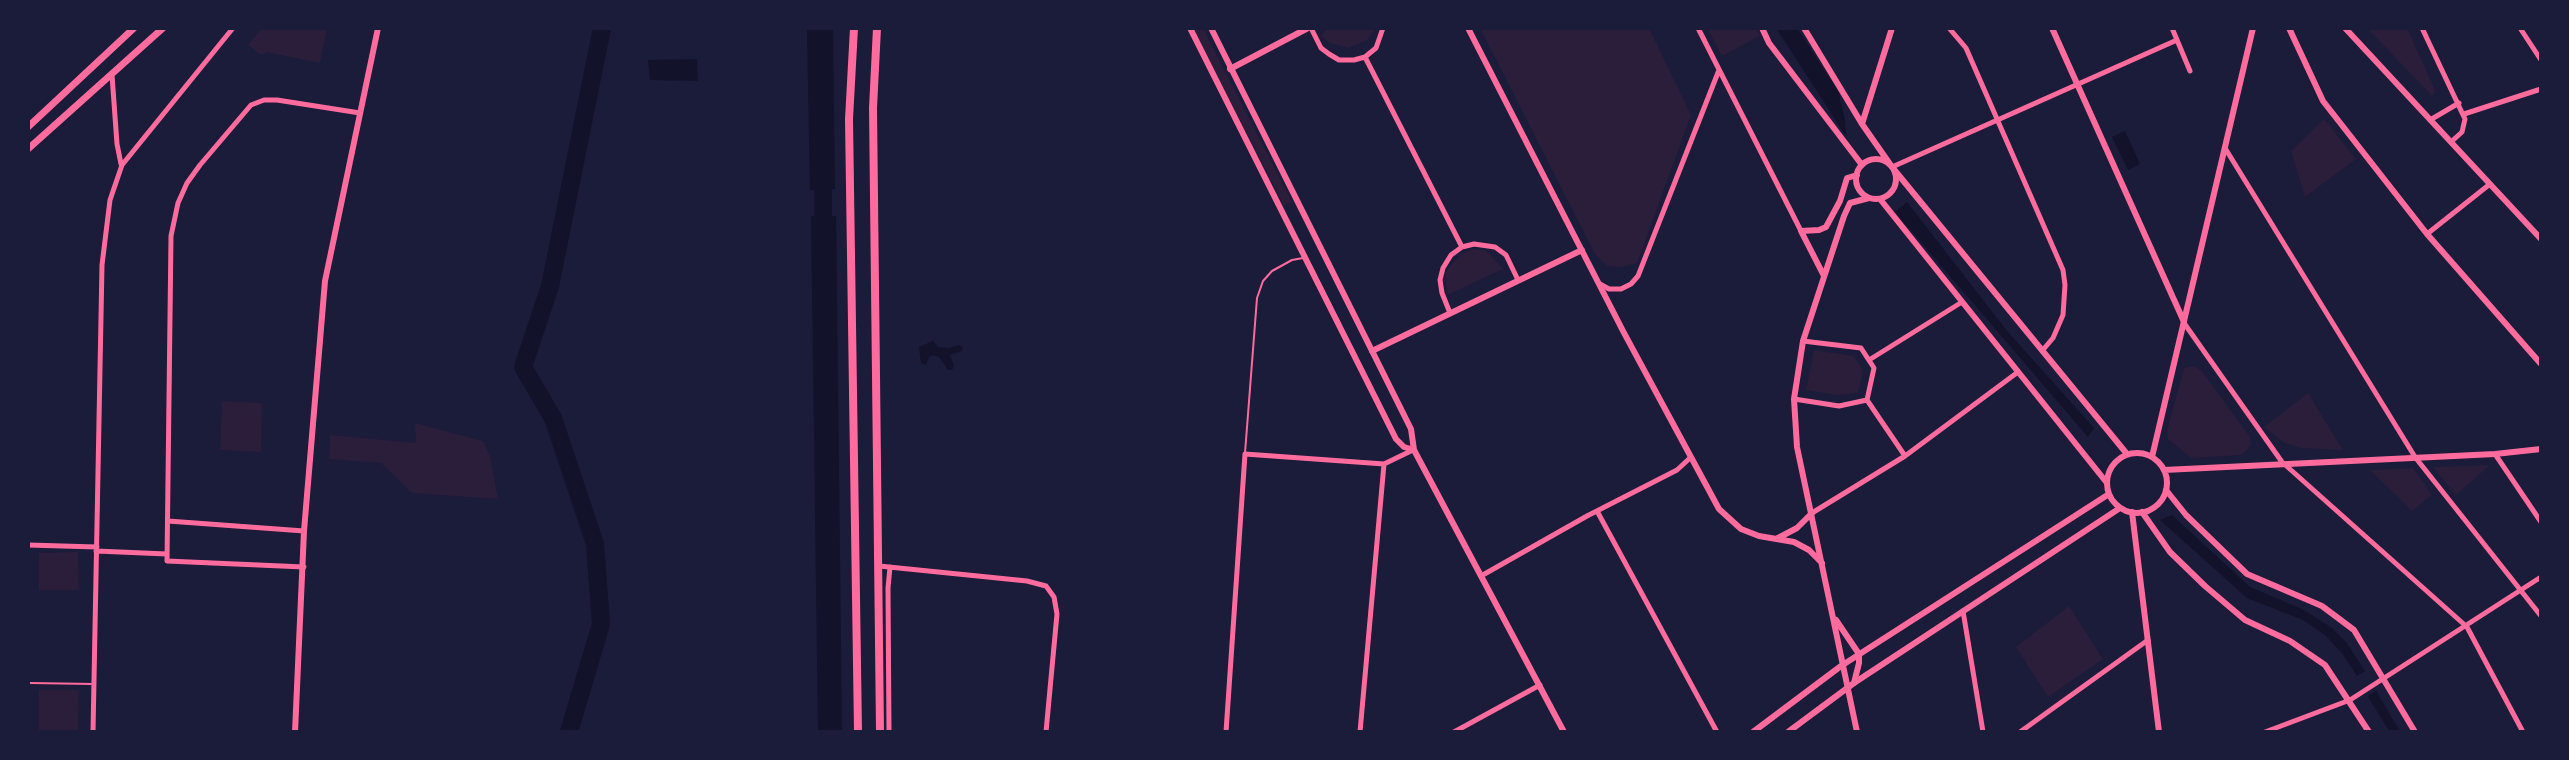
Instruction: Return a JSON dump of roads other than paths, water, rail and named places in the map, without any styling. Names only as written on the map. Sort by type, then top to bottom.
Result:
[{"type":"highway","points":[[854,28],[849,119],[858,732]]},
{"type":"highway","points":[[877,28],[873,108],[880,732]]},
{"type":"main road","points":[[28,127],[134,28]]},
{"type":"main road","points":[[28,149],[163,28]]},
{"type":"street","points":[[93,732],[102,265],[110,200],[122,165],[233,28]]},
{"type":"street","points":[[295,732],[304,531],[325,281],[378,28]]},
{"type":"street","points":[[1190,28],[1396,439],[1404,447],[1414,450]]},
{"type":"street","points":[[1211,28],[1411,429],[1414,450],[1564,732]]},
{"type":"street","points":[[1230,69],[1310,28],[1321,48],[1329,54],[1339,60],[1354,60],[1365,57],[1376,48],[1383,28]]},
{"type":"street","points":[[1468,28],[1719,509],[1732,523],[1749,533],[1801,545],[1822,563]]},
{"type":"street","points":[[1698,28],[1824,276]]},
{"type":"street","points":[[1762,28],[1769,43],[1862,165]]},
{"type":"street","points":[[1804,28],[1862,124],[1896,173],[1892,192],[1880,199],[1869,198],[1850,203],[1803,341],[1794,399],[1797,447],[1857,732]]},
{"type":"street","points":[[1862,124],[1892,28]]},
{"type":"street","points":[[1949,28],[1966,48],[2063,270],[2063,315],[2053,338],[2042,351]]},
{"type":"street","points":[[2052,28],[2184,322],[2282,462],[2467,627],[2523,732]]},
{"type":"street","points":[[2172,28],[2190,71]]},
{"type":"street","points":[[2152,457],[2253,28]]},
{"type":"street","points":[[2289,28],[2323,101],[2427,234],[2541,364]]},
{"type":"street","points":[[2345,28],[2541,239]]},
{"type":"street","points":[[2422,28],[2464,114],[2464,128],[2451,142]]},
{"type":"street","points":[[2520,28],[2541,60]]},
{"type":"street","points":[[1892,167],[2177,40]]},
{"type":"street","points":[[1365,57],[1462,247]]},
{"type":"street","points":[[1599,283],[1609,289],[1621,289],[1638,276],[1719,70]]},
{"type":"street","points":[[112,74],[117,144],[122,165]]},
{"type":"street","points":[[2464,114],[2541,89]]},
{"type":"street","points":[[167,558],[171,236],[182,193],[200,165],[242,114],[257,102],[277,100],[360,113]]},
{"type":"street","points":[[2430,120],[2459,103]]},
{"type":"street","points":[[2225,147],[2415,457],[2541,616]]},
{"type":"street","points":[[1869,198],[1857,186],[1857,175],[1862,165],[1877,159],[1892,167],[2127,454]]},
{"type":"street","points":[[1801,231],[1826,227],[1840,201],[1847,178],[1857,175]]},
{"type":"street","points":[[2427,234],[2490,184]]},
{"type":"street","points":[[1880,199],[2107,483]]},
{"type":"street","points":[[1295,240],[1302,234],[1311,233]]},
{"type":"street","points":[[1450,313],[1440,280],[1451,255],[1462,247],[1474,244],[1495,247],[1506,255],[1518,280]]},
{"type":"street","points":[[1372,351],[1582,250]]},
{"type":"street","points":[[1303,258],[1313,257],[1320,251]]},
{"type":"street","points":[[1869,360],[1962,302]]},
{"type":"street","points":[[1803,341],[1861,348],[1874,368],[1867,400],[1905,456]]},
{"type":"street","points":[[1778,538],[1797,528],[1812,513],[1905,456],[2018,372]]},
{"type":"street","points":[[1794,399],[1839,406],[1867,400]]},
{"type":"street","points":[[2164,470],[2495,454],[2541,449]]},
{"type":"street","points":[[1226,732],[1245,454],[1384,464],[1414,450]]},
{"type":"street","points":[[2166,490],[2157,505],[2142,512],[2120,508],[2109,494],[2107,483],[2112,465],[2127,454],[2152,457],[2164,470],[2166,490],[2186,515],[2247,574],[2322,606],[2354,630],[2415,732]]},
{"type":"street","points":[[2495,454],[2541,522]]},
{"type":"street","points":[[1481,576],[1677,470],[1690,458]]},
{"type":"street","points":[[1360,732],[1384,464]]},
{"type":"street","points":[[1753,732],[1841,666],[2109,494]]},
{"type":"street","points":[[1788,732],[1854,683],[2120,508]]},
{"type":"street","points":[[1597,511],[1717,732]]},
{"type":"street","points":[[2132,512],[2159,732]]},
{"type":"street","points":[[2142,512],[2170,552],[2245,620],[2290,641],[2325,665],[2369,732]]},
{"type":"street","points":[[168,521],[304,531]]},
{"type":"street","points":[[28,545],[304,567]]},
{"type":"street","points":[[879,566],[1027,581],[1046,586],[1054,597],[1057,614],[1046,732]]},
{"type":"street","points":[[889,732],[890,567]]},
{"type":"street","points":[[2265,732],[2350,700],[2541,577]]},
{"type":"street","points":[[1963,611],[1983,732]]},
{"type":"street","points":[[1834,618],[1859,654],[1854,683]]},
{"type":"street","points":[[2020,732],[2148,640]]},
{"type":"street","points":[[1454,732],[1540,685]]},
{"type":"lane","points":[[1245,454],[1257,298],[1263,281],[1272,271],[1292,260],[1303,258]]},
{"type":"lane","points":[[30,683],[94,684]]},
{"type":"waterway","points":[[569,732],[601,624],[595,544],[553,418],[523,367],[550,286],[602,28]]},
{"type":"waterway","points":[[823,167],[823,241]]}]
